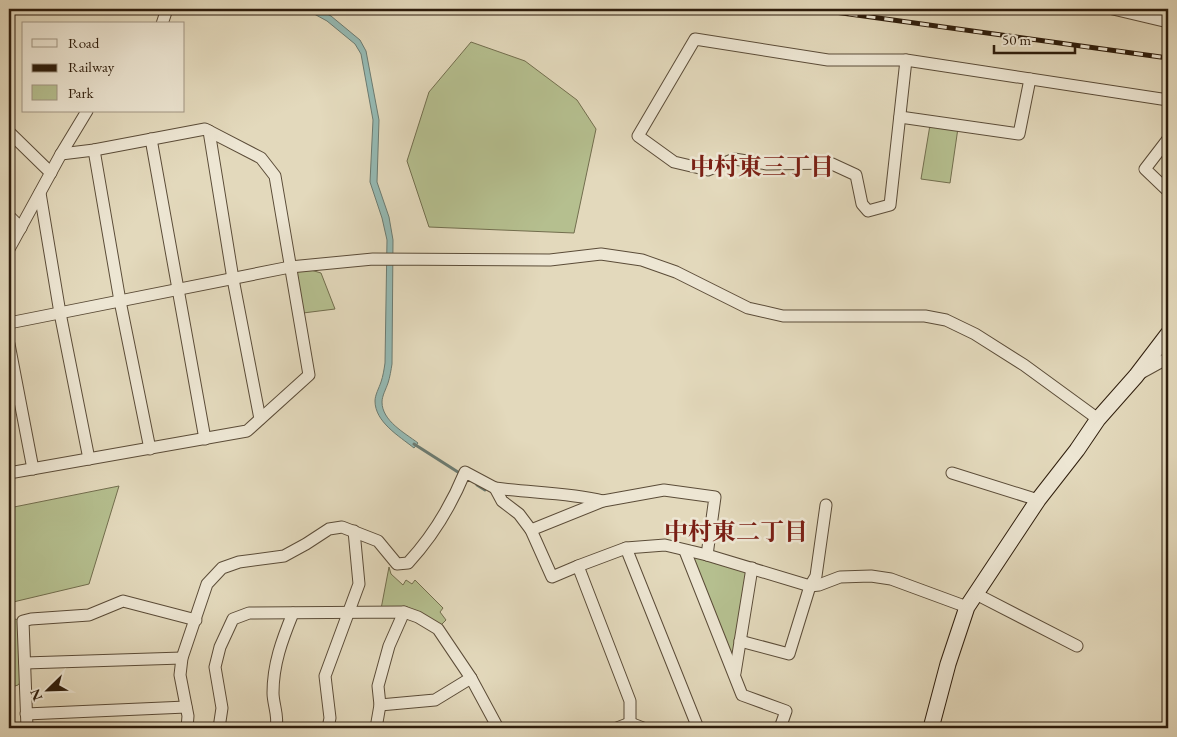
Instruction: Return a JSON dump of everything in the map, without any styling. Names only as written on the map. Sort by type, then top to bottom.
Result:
[{"type":"street","points":[[163,22],[167,9]]},
{"type":"street","points":[[1113,9],[1168,22]]},
{"type":"street","points":[[906,60],[890,205],[868,211],[862,204],[856,175],[830,163],[767,164],[734,159],[708,170],[674,162],[638,136],[695,39],[828,60],[906,60],[1168,100]]},
{"type":"street","points":[[900,117],[1019,134],[1030,79]]},
{"type":"street","points":[[9,249],[86,112]]},
{"type":"street","points":[[9,473],[247,431],[309,375],[275,176],[261,158],[205,129],[94,150],[61,154]]},
{"type":"street","points":[[209,131],[233,278],[260,419]]},
{"type":"street","points":[[9,132],[52,173]]},
{"type":"street","points":[[152,139],[205,439]]},
{"type":"street","points":[[1168,139],[1145,169],[1168,191]]},
{"type":"street","points":[[94,150],[120,301],[150,449]]},
{"type":"street","points":[[40,193],[60,313],[89,459]]},
{"type":"street","points":[[9,216],[21,228]]},
{"type":"street","points":[[9,323],[290,267],[373,259],[550,260],[601,254],[642,260],[676,272],[748,308],[783,316],[926,316],[946,320],[975,334],[1024,365],[1098,419]]},
{"type":"street","points":[[931,728],[948,664],[972,601],[1038,500],[1077,450],[1098,419],[1136,376],[1168,334]]},
{"type":"street","points":[[9,344],[33,469]]},
{"type":"street","points":[[1136,376],[1168,358]]},
{"type":"street","points":[[187,728],[188,716],[180,675],[182,658],[207,584],[222,568],[239,562],[284,556],[329,528],[342,527],[378,540],[397,564],[408,563],[425,545],[452,502],[466,472],[495,488],[550,492],[586,497],[603,502]]},
{"type":"street","points":[[952,474],[1038,500]]},
{"type":"street","points":[[495,488],[502,502],[519,514],[531,530],[552,577],[626,548],[665,545],[707,555],[810,586],[819,585],[840,577],[871,576],[891,579],[972,601],[1076,646]]},
{"type":"street","points":[[531,530],[603,502],[664,490],[715,497],[707,555]]},
{"type":"street","points":[[740,641],[789,654],[810,586],[816,576],[826,505]]},
{"type":"street","points":[[328,728],[330,718],[325,676],[359,584],[354,532]]},
{"type":"street","points":[[626,548],[698,728]]},
{"type":"street","points":[[685,551],[742,694],[786,711],[780,728]]},
{"type":"street","points":[[578,566],[630,701],[630,722]]},
{"type":"street","points":[[734,674],[752,568]]},
{"type":"street","points":[[27,728],[23,621],[89,615],[123,601],[196,620]]},
{"type":"street","points":[[376,728],[380,704],[378,686],[389,646],[404,612]]},
{"type":"street","points":[[218,728],[222,708],[215,667],[220,647],[233,619],[249,613],[404,612],[418,617],[438,629],[471,678],[498,728]]},
{"type":"street","points":[[276,728],[278,724],[273,698],[273,675],[278,652],[293,613]]},
{"type":"street","points":[[25,663],[182,658]]},
{"type":"street","points":[[380,704],[435,700],[471,678]]},
{"type":"street","points":[[26,714],[186,707]]},
{"type":"street","points":[[617,728],[630,722],[643,728]]},
{"type":"green space","points":[[471,42],[525,61],[577,100],[596,129],[574,233],[429,227],[407,161],[429,92]]},
{"type":"green space","points":[[930,125],[958,128],[950,183],[921,179]]},
{"type":"green space","points":[[293,270],[311,270],[321,273],[335,309],[303,313]]},
{"type":"green space","points":[[119,486],[89,584],[9,603],[9,508]]},
{"type":"green space","points":[[688,553],[748,570],[734,668]]},
{"type":"green space","points":[[389,567],[391,574],[403,585],[406,580],[412,584],[415,580],[443,608],[440,612],[446,620],[440,626],[381,609]]},
{"type":"green space","points":[[9,618],[20,620],[23,679],[18,685],[9,688]]},
{"type":"water","points":[[305,9],[318,9],[331,16],[360,40],[366,51],[379,120],[377,182],[389,217],[393,240],[392,364],[382,402],[383,409],[390,421],[418,443],[414,448],[383,422],[376,409],[376,394],[385,363],[387,240],[370,182],[373,120],[361,54],[355,44],[327,21]]},
{"type":"waterway","points":[[414,444],[461,474]]},
{"type":"waterway","points":[[477,485],[485,490]]},
{"type":"railway","points":[[813,9],[1168,58]]},
{"type":"district","name":"中村東三丁目","points":[[762,166]]},
{"type":"district","name":"中村東二丁目","points":[[736,531]]}]
